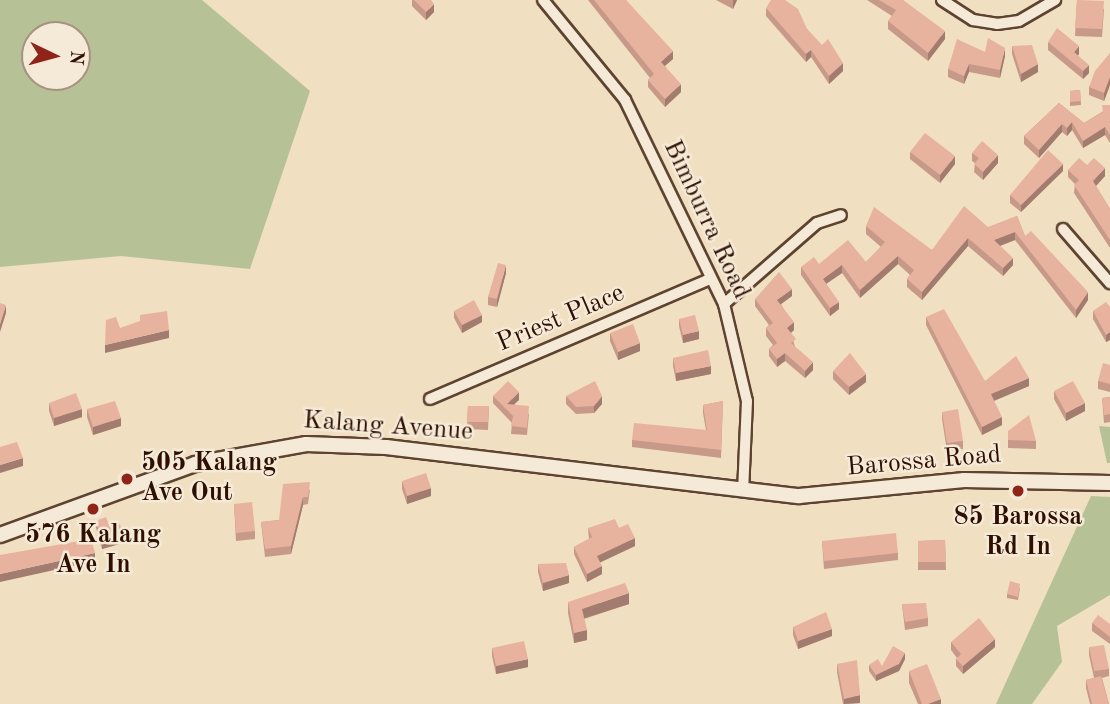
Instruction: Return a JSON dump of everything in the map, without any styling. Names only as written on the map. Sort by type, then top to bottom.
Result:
[{"type":"street","name":"Bimburra Road","points":[[544,0],[625,100],[724,304],[747,401],[743,491]]},
{"type":"street","points":[[942,0],[973,20],[997,24],[1019,21],[1055,0]]},
{"type":"street","points":[[724,304],[817,223],[841,215]]},
{"type":"street","points":[[1063,229],[1110,283]]},
{"type":"street","name":"Priest Place","points":[[430,399],[710,279]]},
{"type":"street","name":"Kalang Avenue","points":[[0,535],[195,464],[287,445],[386,447],[743,491]]},
{"type":"street","name":"Barossa Road","points":[[743,491],[820,496],[964,480],[1110,483]]},
{"type":"green space","points":[[0,0],[202,0],[310,91],[250,269],[121,256],[0,267]]},
{"type":"green space","points":[[1099,426],[1110,427],[1110,463],[1107,463]]},
{"type":"green space","points":[[1091,496],[1110,497],[1110,595],[1057,626],[1062,662],[1032,704],[996,704]]},
{"type":"building","points":[[414,0],[431,0],[434,4],[426,12]]},
{"type":"building","points":[[594,0],[626,0],[673,51],[661,62],[681,84],[665,99],[648,80],[654,74]]},
{"type":"building","points":[[771,0],[785,0],[798,9],[807,29],[822,45],[828,39],[843,63],[829,76],[811,50],[806,54],[766,8]]},
{"type":"building","points":[[879,0],[903,0],[945,31],[928,53],[888,21],[896,10]]},
{"type":"building","points":[[1077,0],[1104,1],[1102,29],[1075,28]]},
{"type":"building","points":[[1057,28],[1079,46],[1074,52],[1089,65],[1083,71],[1048,42]]},
{"type":"building","points":[[988,38],[1005,48],[1000,70],[969,64],[964,76],[948,69],[957,39],[985,52]]},
{"type":"building","points":[[1032,45],[1038,64],[1021,74],[1012,46]]},
{"type":"building","points":[[1110,53],[1110,77],[1104,93],[1089,87],[1095,71]]},
{"type":"building","points":[[1080,90],[1081,101],[1070,102],[1070,91]]},
{"type":"building","points":[[1059,103],[1084,123],[1103,112],[1102,105],[1110,105],[1110,135],[1105,127],[1083,141],[1072,122],[1067,128],[1062,124],[1039,150],[1024,136]]},
{"type":"building","points":[[925,133],[955,156],[940,175],[910,152]]},
{"type":"building","points":[[982,141],[998,155],[983,172],[974,164],[979,158],[972,153]]},
{"type":"building","points":[[1048,150],[1063,164],[1021,205],[1010,195]]},
{"type":"building","points":[[1079,158],[1087,165],[1094,158],[1105,168],[1093,181],[1110,209],[1110,240],[1074,185],[1079,180],[1068,170]]},
{"type":"building","points":[[964,206],[988,227],[1017,216],[1025,236],[1031,231],[1088,292],[1076,310],[1015,232],[994,240],[1013,258],[1003,268],[968,238],[922,292],[907,279],[914,270],[898,256],[860,290],[842,265],[823,279],[839,302],[830,308],[801,267],[814,257],[819,264],[848,240],[866,262],[885,242],[866,226],[874,207],[932,250]]},
{"type":"building","points":[[498,263],[506,265],[497,299],[488,297]]},
{"type":"building","points":[[779,272],[792,289],[777,300],[794,322],[787,328],[796,339],[791,343],[813,362],[805,371],[785,353],[777,359],[769,349],[777,343],[766,328],[773,323],[755,299]]},
{"type":"building","points":[[474,300],[482,315],[462,325],[454,311]]},
{"type":"building","points":[[1106,302],[1110,307],[1110,332],[1106,335],[1093,311]]},
{"type":"building","points":[[0,303],[6,305],[0,324]]},
{"type":"building","points":[[944,309],[985,381],[1016,356],[1029,378],[991,394],[1002,417],[982,427],[926,317]]},
{"type":"building","points":[[167,311],[169,330],[105,345],[106,320],[116,317],[120,328],[140,321],[140,315]]},
{"type":"building","points":[[695,315],[699,331],[683,335],[679,319]]},
{"type":"building","points":[[633,324],[640,343],[618,352],[610,333]]},
{"type":"building","points":[[708,350],[711,366],[676,373],[673,358]]},
{"type":"building","points":[[850,353],[866,374],[849,387],[833,371]]},
{"type":"building","points":[[1103,363],[1110,365],[1110,384],[1098,381]]},
{"type":"building","points":[[508,381],[519,392],[507,404],[529,406],[527,428],[511,426],[513,416],[493,396]]},
{"type":"building","points":[[595,381],[602,396],[594,406],[576,407],[566,396]]},
{"type":"building","points":[[1073,381],[1085,403],[1066,413],[1054,391]]},
{"type":"building","points":[[76,393],[82,409],[54,418],[49,403]]},
{"type":"building","points":[[1110,397],[1110,414],[1104,415],[1102,398]]},
{"type":"building","points":[[115,401],[121,418],[93,427],[87,409]]},
{"type":"building","points":[[723,401],[721,450],[632,440],[634,423],[707,430],[703,405]]},
{"type":"building","points":[[468,406],[489,406],[488,422],[467,422]]},
{"type":"building","points":[[958,409],[963,441],[947,443],[942,412]]},
{"type":"building","points":[[1029,415],[1036,441],[1008,440],[1008,431]]},
{"type":"building","points":[[17,442],[23,458],[0,465],[0,447]]},
{"type":"building","points":[[426,473],[431,488],[407,496],[402,481]]},
{"type":"building","points":[[310,482],[308,497],[303,497],[291,546],[265,549],[261,522],[279,520],[283,484]]},
{"type":"building","points":[[252,502],[255,531],[236,533],[234,504]]},
{"type":"building","points":[[106,517],[110,528],[120,524],[123,535],[102,541],[96,521]]},
{"type":"building","points":[[615,519],[619,528],[628,524],[635,538],[597,556],[602,566],[587,574],[574,547],[592,537],[588,528]]},
{"type":"building","points":[[896,533],[898,553],[824,561],[822,541]]},
{"type":"building","points":[[91,539],[95,553],[0,574],[0,555]]},
{"type":"building","points":[[945,540],[946,562],[918,562],[918,541]]},
{"type":"building","points":[[566,563],[569,575],[543,583],[538,564]]},
{"type":"building","points":[[1010,581],[1020,584],[1018,597],[1007,594]]},
{"type":"building","points":[[625,583],[629,593],[582,609],[587,630],[574,633],[568,602]]},
{"type":"building","points":[[926,603],[928,618],[905,622],[902,604]]},
{"type":"building","points":[[826,612],[832,629],[798,641],[793,627]]},
{"type":"building","points":[[1098,615],[1110,624],[1110,637],[1092,623]]},
{"type":"building","points":[[979,618],[995,639],[963,666],[956,659],[961,654],[951,642]]},
{"type":"building","points":[[524,641],[528,659],[496,666],[492,648]]},
{"type":"building","points":[[1104,645],[1109,669],[1094,671],[1089,647]]},
{"type":"building","points":[[893,646],[905,653],[899,664],[876,675],[869,665],[878,659],[882,666]]},
{"type":"building","points":[[857,660],[860,695],[844,699],[837,664]]},
{"type":"building","points":[[927,664],[941,699],[922,704],[909,671]]},
{"type":"building","points":[[1101,676],[1109,704],[1092,704],[1086,680]]},
{"type":"place","name":"505 Kalang Ave Out","points":[[127,479]]},
{"type":"place","name":"85 Barossa Rd In","points":[[1018,491]]},
{"type":"place","name":"576 Kalang Ave In","points":[[93,509]]}]
